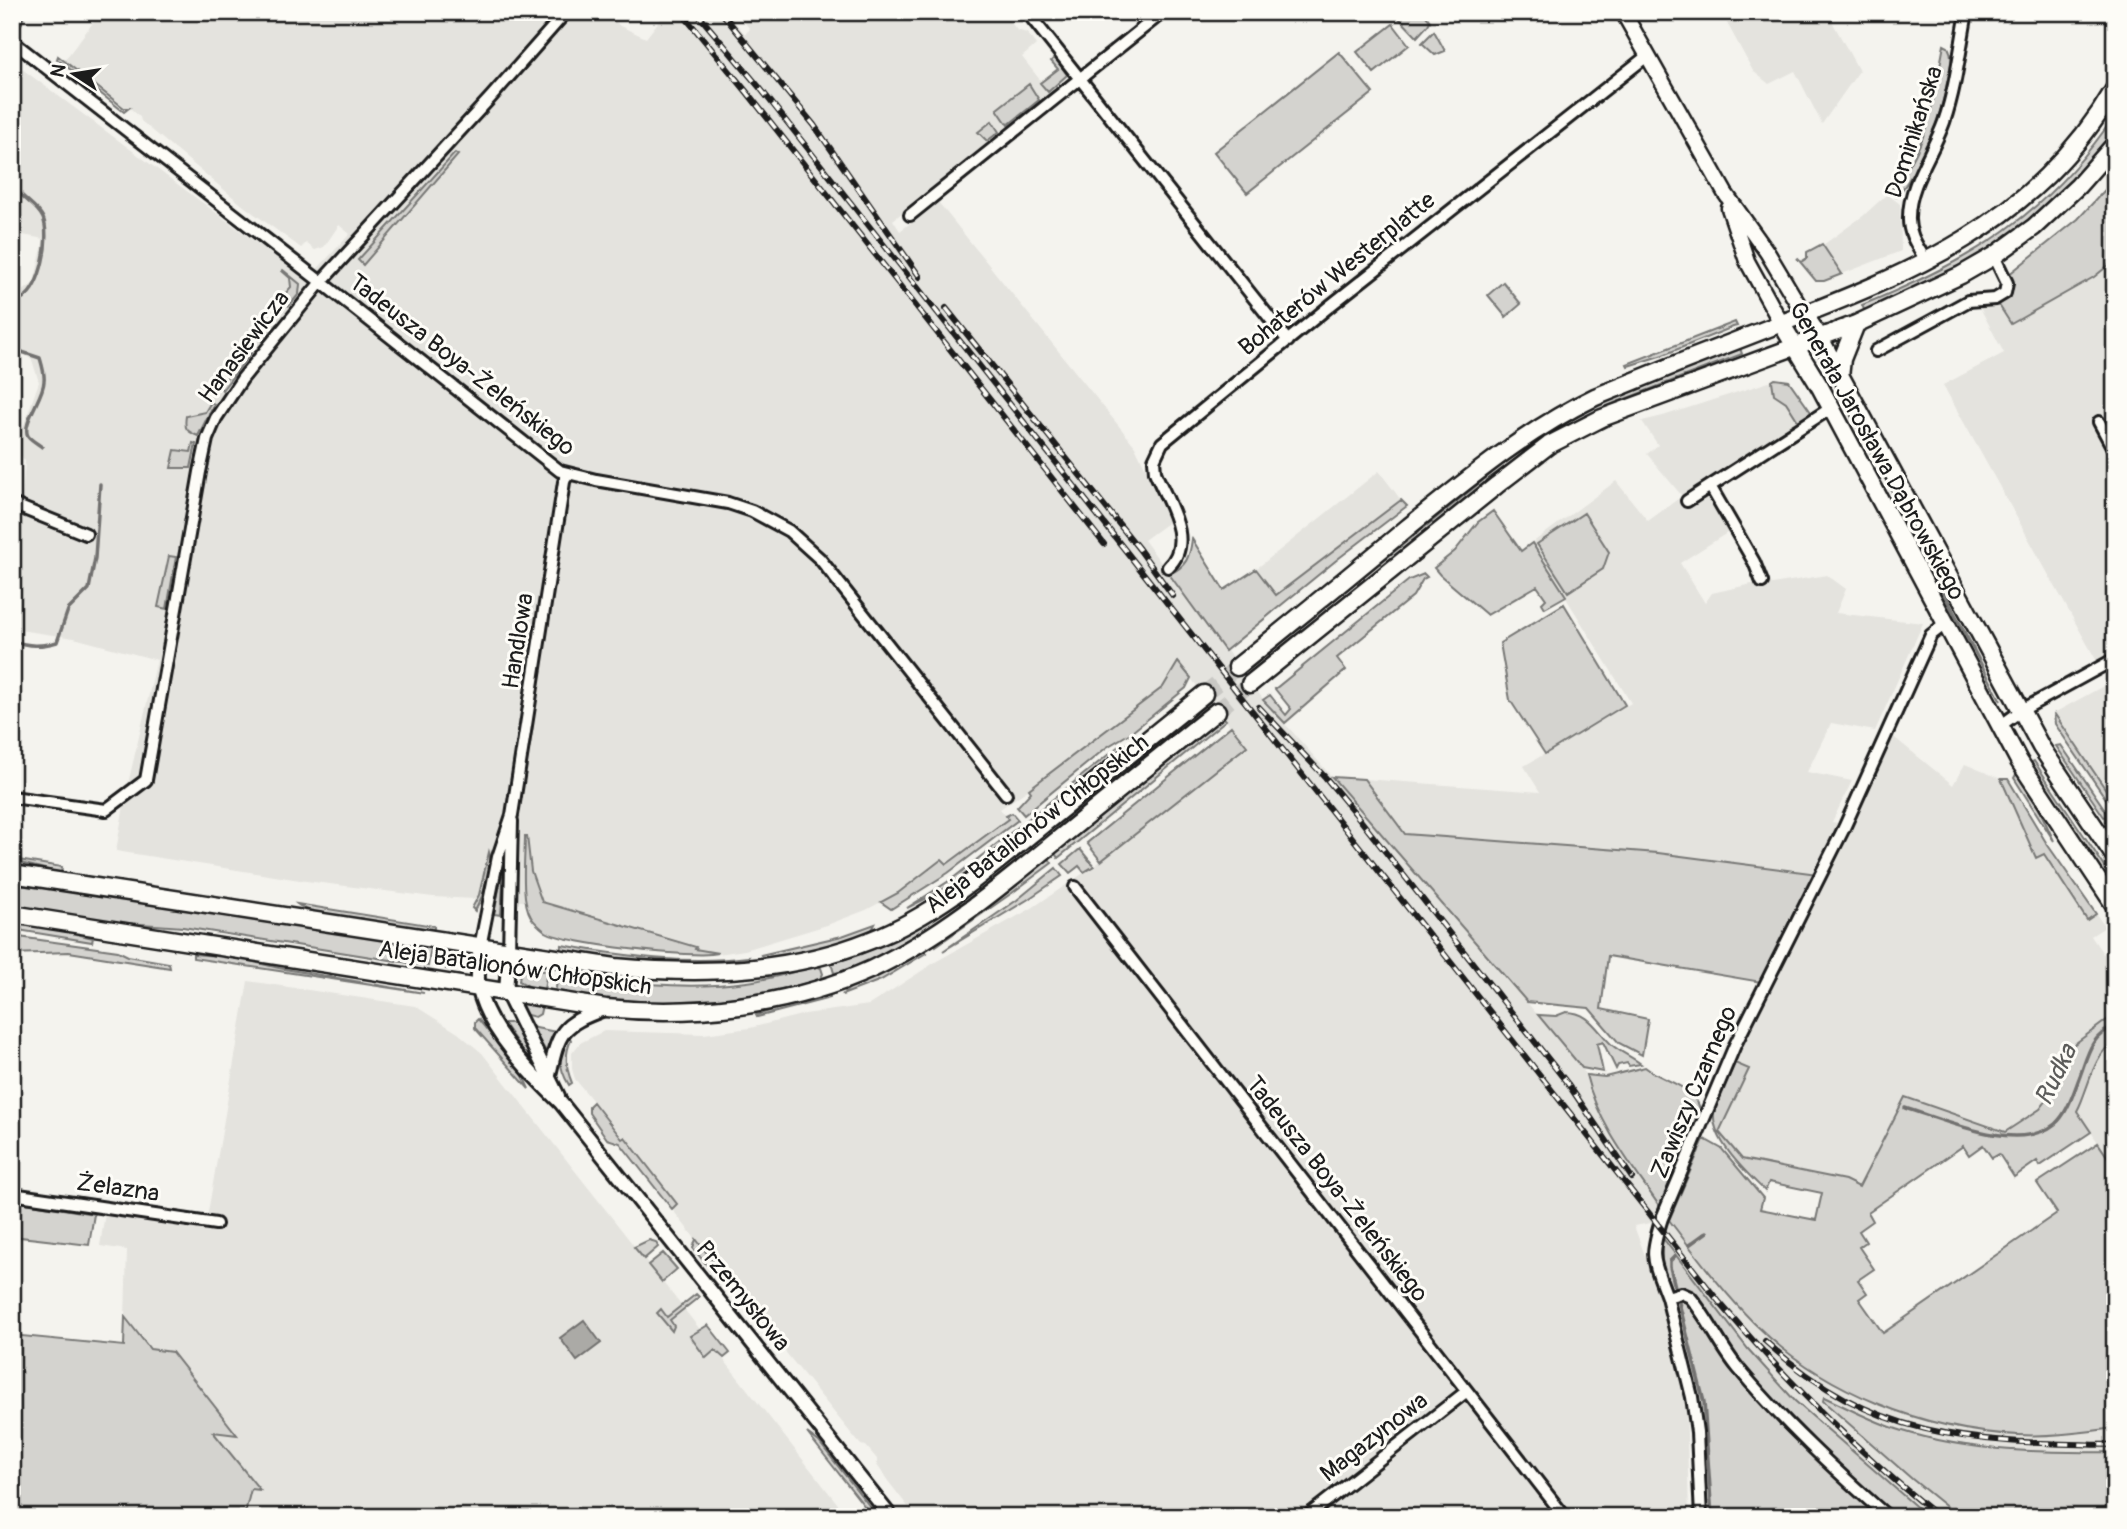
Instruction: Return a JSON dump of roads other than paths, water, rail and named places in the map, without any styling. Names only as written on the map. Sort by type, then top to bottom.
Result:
[{"type":"main road","name":"Generała Jarosława Dąbrowskiego","points":[[1623,12],[1724,193],[1767,252],[1820,338],[2040,747],[2115,857]]},
{"type":"main road","points":[[1237,667],[1534,429],[1595,397],[1896,276],[1986,227],[2038,186],[2081,137],[2115,88]]},
{"type":"main road","points":[[1250,684],[1466,509],[1559,439],[1602,418],[1856,324],[1961,275],[1994,256],[2052,212],[2115,144]]},
{"type":"main road","name":"Generała Jarosława Dąbrowskiego","points":[[1724,193],[1747,261],[1831,408],[2000,726],[2044,800],[2115,906]]},
{"type":"main road","points":[[1840,377],[1842,359],[1856,324]]},
{"type":"main road","name":"Aleja Batalionów Chłopskich","points":[[12,874],[625,968],[713,972],[783,965],[858,945],[916,919],[981,875],[1204,694]]},
{"type":"main road","name":"Aleja Batalionów Chłopskich","points":[[12,915],[606,1008],[653,1012],[740,1006],[807,992],[870,970],[924,940],[975,906],[1217,711]]},
{"type":"street","name":"Hanasiewicza","points":[[12,797],[106,810],[146,780],[207,439],[216,418],[242,379],[321,282],[566,12]]},
{"type":"street","points":[[1027,12],[1288,341]]},
{"type":"street","points":[[910,215],[1163,12]]},
{"type":"street","name":"Dominikańska","points":[[1926,261],[1912,237],[1909,211],[1950,103],[1967,12]]},
{"type":"street","name":"Tadeusza Boya-Żeleńskiego","points":[[12,41],[551,466],[568,474],[728,503],[752,511],[789,531],[820,559],[1006,794]]},
{"type":"street","name":"Bohaterów Westerplatte","points":[[1168,567],[1176,559],[1181,538],[1155,472],[1154,460],[1157,451],[1172,433],[1578,108],[1647,56]]},
{"type":"street","points":[[1876,351],[1968,301],[2005,293],[2007,283],[1994,256]]},
{"type":"street","points":[[1687,501],[1831,408]]},
{"type":"street","points":[[2099,422],[2115,452]]},
{"type":"street","name":"Handlowa","points":[[509,951],[512,816],[564,482],[568,474]]},
{"type":"street","points":[[1710,486],[1754,562],[1762,582]]},
{"type":"street","points":[[12,504],[86,534]]},
{"type":"street","name":"Zawiszy Czarnego","points":[[1888,1517],[1819,1455],[1768,1402],[1725,1351],[1690,1297],[1672,1295],[1653,1254],[1662,1218],[1735,1045],[1843,828],[1931,635],[1945,624]]},
{"type":"street","points":[[2000,726],[2022,710],[2115,659]]},
{"type":"street","name":"Handlowa","points":[[480,947],[498,857],[512,816]]},
{"type":"street","name":"Tadeusza Boya-Żeleńskiego","points":[[1075,887],[1565,1517]]},
{"type":"street","points":[[478,987],[480,947]]},
{"type":"street","points":[[506,991],[509,951]]},
{"type":"street","name":"Przemysłowa","points":[[478,987],[483,1003],[498,1030],[536,1079],[561,1103],[891,1517]]},
{"type":"street","name":"Przemysłowa","points":[[506,991],[561,1103]]},
{"type":"street","points":[[549,1075],[559,1037],[566,1027],[580,1017],[606,1008]]},
{"type":"street","name":"Żelazna","points":[[12,1194],[216,1224]]},
{"type":"street","points":[[1672,1295],[1692,1397],[1701,1517]]},
{"type":"street","name":"Magazynowa","points":[[1307,1517],[1467,1391]]},
{"type":"waterway","points":[[21,23],[24,12]]},
{"type":"waterway","points":[[12,181],[40,213],[46,237],[43,261],[35,284],[23,298],[12,296]]},
{"type":"waterway","points":[[12,345],[22,352],[40,358],[44,375],[43,387],[27,431],[28,436],[42,447]]},
{"type":"waterway","points":[[12,641],[34,645],[57,642],[68,610],[89,589],[95,558],[100,484]]},
{"type":"waterway","name":"Rudka","points":[[1905,1108],[1981,1132],[2021,1136],[2040,1132],[2055,1124],[2064,1114],[2095,1040],[2115,1025]]},
{"type":"waterway","name":"Rudka","points":[[1689,1245],[1707,1232]]},
{"type":"waterway","name":"Rudka","points":[[1675,1256],[1670,1261],[1670,1267],[1704,1402],[1712,1517]]},
{"type":"tunnel","points":[[1204,694],[1237,667]]},
{"type":"tunnel","points":[[1217,711],[1250,684]]},
{"type":"railway","points":[[681,12],[1104,544]]},
{"type":"railway","points":[[696,12],[760,88],[1720,1303],[1825,1415],[1880,1468],[1939,1517]]},
{"type":"railway","points":[[721,12],[814,125],[920,277]]},
{"type":"railway","points":[[946,308],[1139,549],[1173,596]]},
{"type":"railway","points":[[1259,707],[1354,812],[1568,1084],[1632,1178]]},
{"type":"railway","points":[[1765,1341],[1806,1374],[1847,1399],[1887,1418],[1928,1430],[1971,1437],[2016,1442],[2115,1445]]}]
